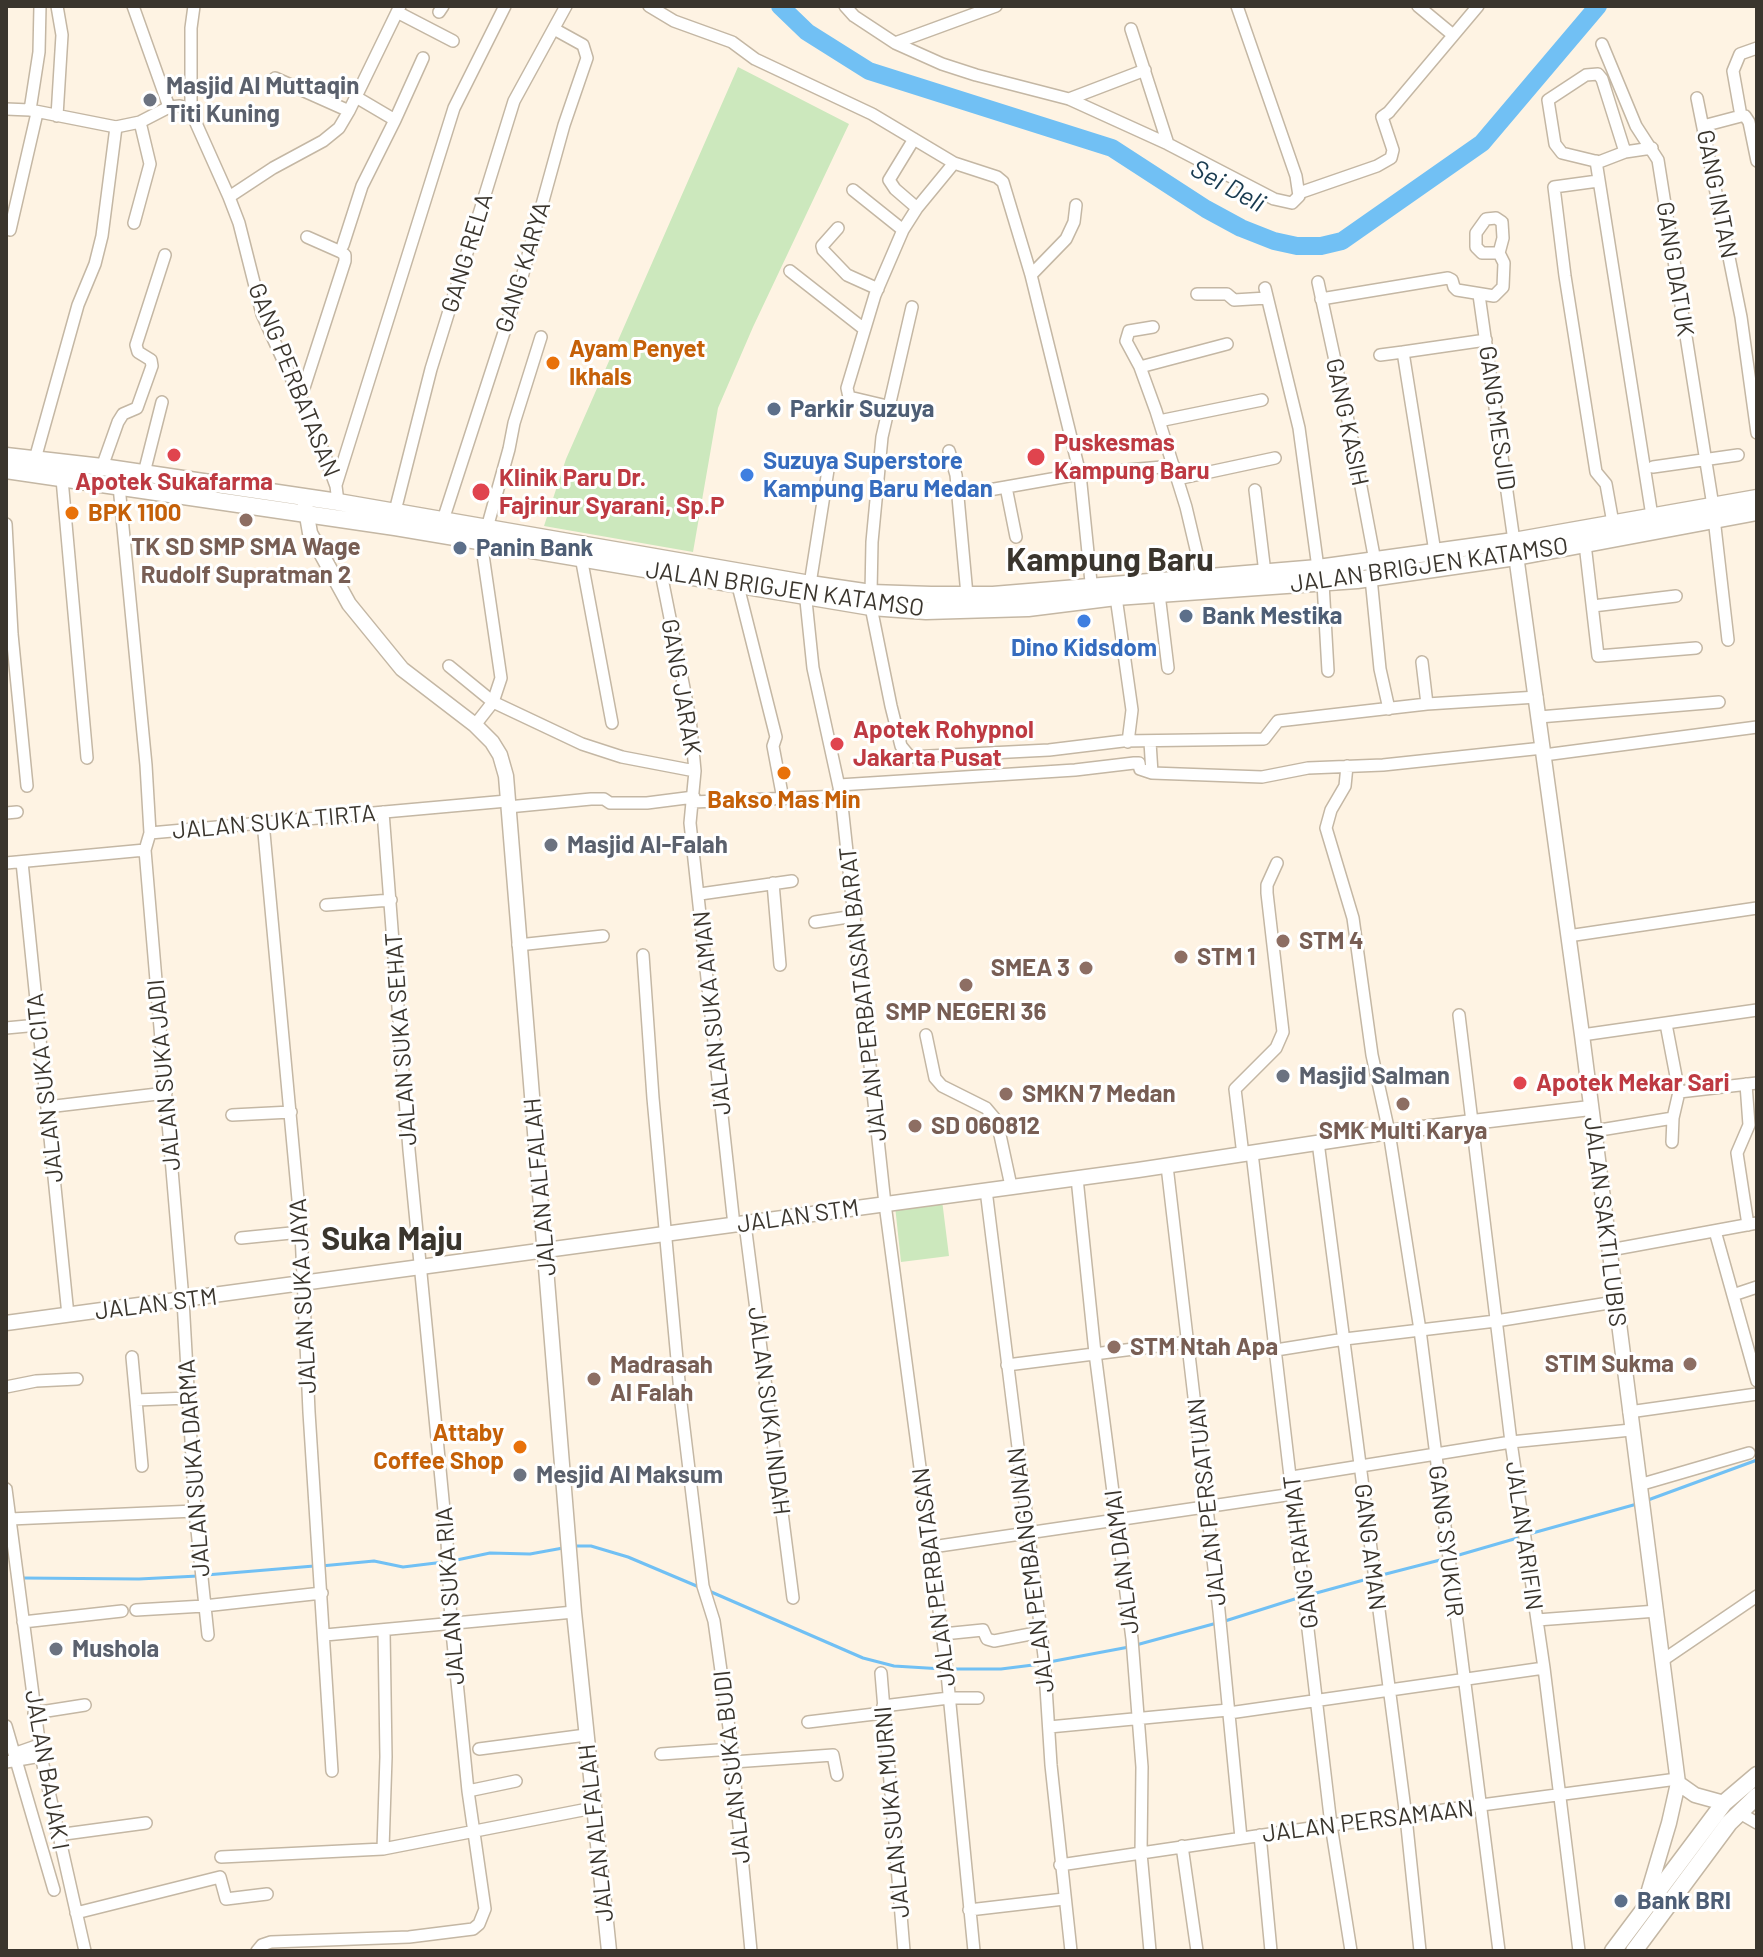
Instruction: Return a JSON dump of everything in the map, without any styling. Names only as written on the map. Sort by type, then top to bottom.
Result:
[{"type":"main road","name":"JALAN BRIGJEN KATAMSO","points":[[6,456],[144,473],[305,505],[774,585],[807,588],[926,611],[999,610],[1092,593]]},
{"type":"main road","name":"JALAN BRIGJEN KATAMSO","points":[[6,470],[119,486],[305,505],[337,494],[395,511],[443,520],[484,535],[581,557],[738,586],[774,585]]},
{"type":"main road","name":"JALAN BRIGJEN KATAMSO","points":[[1373,570],[1435,552],[1585,544],[1757,498]]},
{"type":"main road","name":"JALAN BRIGJEN KATAMSO","points":[[1116,591],[1159,594],[1373,570],[1515,549],[1652,516],[1757,512]]},
{"type":"main road","name":"JALAN BRIGJEN KATAMSO","points":[[871,600],[1092,593],[1265,573],[1320,576]]},
{"type":"main road","points":[[1613,1951],[1757,1775]]},
{"type":"main road","points":[[1634,1951],[1731,1808],[1757,1796]]},
{"type":"street","points":[[10,230],[33,112],[40,6]]},
{"type":"street","points":[[57,6],[62,35],[57,116]]},
{"type":"street","points":[[133,6],[169,107]]},
{"type":"street","points":[[6,109],[116,127],[140,122],[169,107],[180,106],[191,112],[194,6]]},
{"type":"street","points":[[337,494],[454,108],[505,6]]},
{"type":"street","name":"GANG RELA","points":[[395,511],[431,369],[514,101],[566,6]]},
{"type":"street","points":[[649,6],[674,21],[732,42],[755,59],[784,74],[872,114],[954,163],[997,177],[1003,182],[1031,275],[1080,474],[1092,593]]},
{"type":"street","points":[[833,6],[895,43],[976,75],[1069,99],[1168,144],[1283,203],[1296,202],[1299,193],[1296,176],[1237,6]]},
{"type":"street","points":[[845,6],[854,16]]},
{"type":"street","points":[[895,43],[996,6]]},
{"type":"street","points":[[1418,6],[1453,35]]},
{"type":"street","points":[[1299,193],[1377,166],[1391,158],[1393,150],[1382,117],[1478,6]]},
{"type":"street","points":[[229,197],[323,141],[339,128],[398,9],[453,41]]},
{"type":"street","name":"GANG KARYA","points":[[443,520],[522,277],[564,125],[587,58],[583,45],[554,29]]},
{"type":"street","points":[[1131,29],[1168,144]]},
{"type":"street","name":"GANG DATUK","points":[[1602,44],[1636,126],[1658,160],[1706,459],[1728,640]]},
{"type":"street","points":[[1741,116],[1733,77],[1734,66],[1740,54],[1757,48]]},
{"type":"street","points":[[343,245],[362,186],[423,58]]},
{"type":"street","points":[[1069,99],[1145,70]]},
{"type":"street","points":[[1625,152],[1602,79],[1595,73],[1586,75],[1550,97],[1547,108],[1557,149],[1562,153],[1596,161],[1652,148]]},
{"type":"street","points":[[275,78],[349,111]]},
{"type":"street","points":[[356,97],[395,120]]},
{"type":"street","name":"GANG INTAN","points":[[1697,98],[1741,317],[1757,433]]},
{"type":"street","name":"GANG PERBATASAN","points":[[191,112],[239,223],[262,314],[301,397],[337,494]]},
{"type":"street","points":[[1703,126],[1741,116],[1747,118],[1756,146],[1757,161]]},
{"type":"street","points":[[134,223],[150,164],[140,122]]},
{"type":"street","points":[[35,459],[78,305],[98,251],[116,127]]},
{"type":"street","points":[[914,139],[889,180],[917,208]]},
{"type":"street","points":[[1596,161],[1652,516]]},
{"type":"street","points":[[887,406],[849,397],[847,393],[864,329],[903,230],[954,163]]},
{"type":"street","points":[[1598,181],[1554,187],[1596,472],[1606,484],[1613,523]]},
{"type":"street","points":[[853,190],[903,230]]},
{"type":"street","points":[[1031,275],[1066,239],[1074,222],[1076,205]]},
{"type":"street","points":[[838,228],[822,246],[823,250],[847,275],[878,289]]},
{"type":"street","points":[[301,397],[345,261],[345,255],[338,249],[307,237]]},
{"type":"street","points":[[1321,299],[1448,278],[1456,290],[1494,296],[1503,287],[1505,266],[1499,253]]},
{"type":"street","points":[[102,467],[118,422],[123,414],[137,408],[152,366],[151,360],[138,352],[136,345],[165,255]]},
{"type":"street","points":[[790,271],[864,329]]},
{"type":"street","name":"GANG KASIH","points":[[1318,282],[1373,570],[1377,647],[1389,709]]},
{"type":"street","points":[[1197,294],[1227,294],[1234,300],[1266,293],[1299,428],[1320,576],[1328,671]]},
{"type":"street","name":"GANG MESJID","points":[[1479,295],[1515,549]]},
{"type":"street","points":[[912,307],[887,406],[877,485],[871,600],[894,719],[901,746],[910,757],[1049,750],[1125,742],[1264,739],[1278,721],[1427,704],[1537,697]]},
{"type":"street","points":[[1153,327],[1126,333],[1126,341],[1140,367],[1176,472],[1203,579]]},
{"type":"street","points":[[475,725],[493,702],[501,677],[484,535],[541,337]]},
{"type":"street","points":[[1380,355],[1486,340]]},
{"type":"street","points":[[1140,367],[1227,344]]},
{"type":"street","points":[[1403,352],[1435,552]]},
{"type":"street","points":[[1159,421],[1262,400]]},
{"type":"street","points":[[144,473],[162,402]]},
{"type":"street","points":[[949,451],[956,475],[967,595]]},
{"type":"street","points":[[1653,467],[1738,455]]},
{"type":"street","points":[[989,490],[1080,474],[1176,472],[1275,458]]},
{"type":"street","name":"JALAN PERBATASAN BARAT","points":[[828,470],[807,588],[813,668],[840,790],[885,1204]]},
{"type":"street","points":[[62,479],[87,758]]},
{"type":"street","points":[[119,486],[150,833]]},
{"type":"street","points":[[1006,487],[1016,537]]},
{"type":"street","points":[[1255,490],[1265,573]]},
{"type":"street","name":"JALAN ALFALAH","points":[[305,505],[310,533],[349,604],[402,669],[475,725],[492,742],[500,755],[506,776],[567,1533],[609,1951]]},
{"type":"street","points":[[6,524],[12,634],[27,786]]},
{"type":"street","points":[[1585,544],[1597,654],[1600,657],[1696,648]]},
{"type":"street","name":"JALAN SAKTI LUBIS","points":[[1515,549],[1582,1035],[1677,1781],[1669,1823],[1643,1912]]},
{"type":"street","points":[[581,557],[612,723]]},
{"type":"street","name":"GANG JARAK","points":[[661,573],[690,718],[695,771],[693,800]]},
{"type":"street","points":[[738,586],[776,737],[773,746],[783,799]]},
{"type":"street","points":[[1116,591],[1132,710],[1124,763],[1139,763],[1140,769],[1152,773],[1262,777],[1308,768],[1544,752],[1757,727]]},
{"type":"street","points":[[1159,594],[1168,668]]},
{"type":"street","points":[[1593,606],[1676,596]]},
{"type":"street","points":[[1422,662],[1427,704]]},
{"type":"street","points":[[449,666],[493,702],[582,744],[622,757],[695,771]]},
{"type":"street","points":[[1539,717],[1719,702]]},
{"type":"street","points":[[1150,742],[1152,773]]},
{"type":"street","name":"JALAN SUKA TIRTA","points":[[6,863],[145,850],[150,833],[263,822],[591,799],[623,803],[783,799],[840,790],[1124,763]]},
{"type":"street","name":"GANG SYUKUR","points":[[1347,766],[1347,780],[1331,810],[1326,828],[1353,918],[1372,1055],[1389,1132],[1420,1330],[1499,1951]]},
{"type":"street","name":"JALAN SUKA AMAN","points":[[693,800],[690,823],[740,1224]]},
{"type":"street","name":"JALAN SUKA SEHAT","points":[[383,812],[420,1266]]},
{"type":"street","name":"JALAN SUKA JAYA","points":[[263,822],[301,1232],[332,1771]]},
{"type":"street","name":"JALAN SUKA JADI","points":[[145,850],[183,1300]]},
{"type":"street","name":"JALAN SUKA CITA","points":[[22,862],[68,1315]]},
{"type":"street","name":"GANG RAHMAT","points":[[1277,863],[1267,885],[1267,893],[1283,1032],[1276,1048],[1235,1089],[1248,1154],[1276,1350],[1331,1825],[1351,1951]]},
{"type":"street","points":[[700,894],[792,881]]},
{"type":"street","points":[[773,883],[780,965]]},
{"type":"street","points":[[326,905],[391,900]]},
{"type":"street","points":[[1568,936],[1757,908]]},
{"type":"street","points":[[815,922],[855,916]]},
{"type":"street","points":[[518,945],[603,936]]},
{"type":"street","name":"JALAN SUKA BUDI","points":[[643,955],[681,1403],[703,1586],[714,1621],[732,1749],[751,1951]]},
{"type":"street","points":[[1582,1035],[1757,1010]]},
{"type":"street","name":"JALAN ARIFIN","points":[[1459,1015],[1511,1442],[1544,1668],[1579,1951]]},
{"type":"street","points":[[1666,1024],[1679,1092],[1672,1142]]},
{"type":"street","points":[[6,1028],[38,1025]]},
{"type":"street","points":[[926,1035],[935,1078],[942,1086],[986,1108],[997,1121],[1011,1186]]},
{"type":"street","points":[[1610,1250],[1752,1224],[1737,1153],[1749,1125],[1752,1083],[1679,1092]]},
{"type":"street","points":[[47,1107],[166,1093]]},
{"type":"street","name":"JALAN STM","points":[[6,1323],[1167,1166],[1470,1121],[1590,1108]]},
{"type":"street","points":[[232,1115],[291,1112]]},
{"type":"street","points":[[1594,1131],[1673,1118]]},
{"type":"street","name":"GANG AMAN","points":[[1318,1142],[1406,1817],[1420,1951]]},
{"type":"street","name":"JALAN PERSATUAN","points":[[1167,1166],[1222,1638],[1241,1838]]},
{"type":"street","name":"JALAN DAMAI","points":[[1077,1178],[1095,1353],[1132,1639],[1143,1784],[1141,1853],[1151,1949]]},
{"type":"street","name":"JALAN PEMBANGUNAN","points":[[986,1190],[1044,1656],[1060,1865],[1071,1951]]},
{"type":"street","name":"JALAN PERBATASAN","points":[[885,1204],[943,1634],[974,1951]]},
{"type":"street","name":"JALAN SUKA INDAH","points":[[740,1224],[793,1598]]},
{"type":"street","points":[[1715,1231],[1757,1381]]},
{"type":"street","points":[[241,1238],[301,1232]]},
{"type":"street","name":"JALAN SUKA RIA","points":[[382,1938],[473,1929],[479,1924],[485,1909],[468,1791],[420,1266]]},
{"type":"street","points":[[1733,1295],[1757,1287]]},
{"type":"street","name":"JALAN SUKA DARMA","points":[[183,1300],[195,1511],[208,1635]]},
{"type":"street","points":[[1276,1350],[1615,1302]]},
{"type":"street","points":[[1007,1365],[1189,1342]]},
{"type":"street","points":[[132,1357],[142,1466]]},
{"type":"street","points":[[6,1387],[36,1381],[77,1379]]},
{"type":"street","points":[[1629,1412],[1757,1394]]},
{"type":"street","points":[[136,1400],[189,1398]]},
{"type":"street","points":[[1292,1477],[1511,1442],[1631,1430]]},
{"type":"street","points":[[1639,1488],[1749,1453]]},
{"type":"street","name":"JALAN BAJAK I","points":[[6,1489],[40,1750],[85,1951]]},
{"type":"street","points":[[932,1547],[1293,1494]]},
{"type":"street","points":[[10,1519],[195,1511]]},
{"type":"street","points":[[136,1610],[322,1593]]},
{"type":"street","points":[[1663,1660],[1757,1596]]},
{"type":"street","points":[[23,1622],[122,1611]]},
{"type":"street","points":[[1537,1620],[1657,1611]]},
{"type":"street","points":[[325,1635],[574,1612]]},
{"type":"street","points":[[943,1634],[983,1630],[987,1639],[994,1641],[1041,1632]]},
{"type":"street","points":[[383,1849],[386,1757],[384,1631]]},
{"type":"street","points":[[1049,1727],[1317,1702],[1544,1668]]},
{"type":"street","name":"JALAN SUKA MURNI","points":[[881,1673],[904,1951]]},
{"type":"street","points":[[808,1722],[949,1698],[978,1698]]},
{"type":"street","points":[[34,1713],[85,1705]]},
{"type":"street","points":[[6,1726],[11,1760],[54,1890]]},
{"type":"street","points":[[479,1749],[586,1735]]},
{"type":"street","points":[[661,1754],[732,1749]]},
{"type":"street","points":[[11,1760],[22,1761],[40,1750]]},
{"type":"street","points":[[733,1762],[833,1755],[837,1775]]},
{"type":"street","points":[[468,1791],[516,1781]]},
{"type":"street","points":[[1677,1781],[1695,1795],[1731,1808],[1757,1823]]},
{"type":"street","name":"JALAN PERSAMAAN","points":[[1060,1865],[1331,1825],[1677,1781]]},
{"type":"street","points":[[221,1857],[383,1849],[593,1808]]},
{"type":"street","points":[[57,1835],[146,1823]]},
{"type":"street","points":[[1260,1835],[1271,1951]]},
{"type":"street","points":[[1182,1846],[1197,1951]]},
{"type":"street","points":[[76,1913],[220,1877],[226,1899],[267,1894]]},
{"type":"street","points":[[969,1910],[1064,1899]]},
{"type":"street","points":[[257,1951],[271,1942],[382,1938],[383,1951]]},
{"type":"green space","points":[[738,67],[849,124],[718,408],[693,552],[544,526],[566,459]]},
{"type":"green space","points":[[942,1200],[949,1256],[901,1262],[895,1206]]},
{"type":"waterway","name":"Sei Deli","points":[[780,6],[807,32],[869,71],[1112,148],[1241,228],[1297,246],[1321,246],[1342,241],[1482,143],[1598,6]]},
{"type":"waterway","points":[[1648,1500],[1757,1460]]},
{"type":"waterway","points":[[1529,1534],[1637,1504]]},
{"type":"waterway","points":[[1452,1557],[1521,1537]]},
{"type":"waterway","points":[[574,1546],[591,1546],[628,1557],[699,1587]]},
{"type":"waterway","points":[[452,1561],[490,1553],[530,1554],[563,1548]]},
{"type":"waterway","points":[[1378,1576],[1444,1559]]},
{"type":"waterway","points":[[321,1566],[374,1561],[403,1567],[444,1562]]},
{"type":"waterway","points":[[206,1575],[314,1566]]},
{"type":"waterway","points":[[22,1578],[198,1576]]},
{"type":"waterway","points":[[1309,1595],[1371,1578]]},
{"type":"waterway","points":[[709,1591],[863,1658],[894,1666],[943,1669]]},
{"type":"waterway","points":[[1225,1621],[1301,1597]]},
{"type":"waterway","points":[[1136,1645],[1217,1623]]},
{"type":"waterway","points":[[950,1669],[1001,1669],[1129,1647]]},
{"type":"place","name":"Masjid Al Muttaqin Titi Kuning","points":[[150,100]]},
{"type":"place","name":"Ayam Penyet Ikhals","points":[[553,363]]},
{"type":"place","name":"Parkir Suzuya","points":[[774,409]]},
{"type":"place","name":"Apotek Sukafarma","points":[[174,455]]},
{"type":"place","name":"Puskesmas Kampung Baru","points":[[1036,457]]},
{"type":"place","name":"Suzuya Superstore Kampung Baru Medan","points":[[747,475]]},
{"type":"place","name":"Klinik Paru Dr. Fajrinur Syarani, Sp.P","points":[[481,492]]},
{"type":"place","name":"BPK 1100","points":[[72,513]]},
{"type":"place","name":"TK SD SMP SMA Wage Rudolf Supratman 2","points":[[246,520]]},
{"type":"place","name":"Panin Bank","points":[[460,548]]},
{"type":"place","name":"Bank Mestika","points":[[1186,616]]},
{"type":"place","name":"Dino Kidsdom","points":[[1084,621]]},
{"type":"place","name":"Apotek Rohypnol Jakarta Pusat","points":[[837,744]]},
{"type":"place","name":"Bakso Mas Min","points":[[784,773]]},
{"type":"place","name":"Masjid Al-Falah","points":[[551,845]]},
{"type":"place","name":"STM 4","points":[[1283,941]]},
{"type":"place","name":"STM 1","points":[[1181,957]]},
{"type":"place","name":"SMEA 3","points":[[1086,968]]},
{"type":"place","name":"SMP NEGERI 36","points":[[966,985]]},
{"type":"place","name":"Masjid Salman","points":[[1283,1076]]},
{"type":"place","name":"Apotek Mekar Sari","points":[[1520,1083]]},
{"type":"place","name":"SMKN 7 Medan","points":[[1006,1094]]},
{"type":"place","name":"SMK Multi Karya","points":[[1403,1104]]},
{"type":"place","name":"SD 060812","points":[[915,1126]]},
{"type":"place","name":"STM Ntah Apa","points":[[1114,1347]]},
{"type":"place","name":"STIM Sukma","points":[[1690,1364]]},
{"type":"place","name":"Madrasah Al Falah","points":[[594,1379]]},
{"type":"place","name":"Attaby Coffee Shop","points":[[520,1447]]},
{"type":"place","name":"Mesjid Al Maksum","points":[[520,1475]]},
{"type":"place","name":"Mushola","points":[[56,1649]]},
{"type":"place","name":"Bank BRI","points":[[1621,1901]]},
{"type":"district","name":"Kampung Baru","points":[[1110,560]]},
{"type":"district","name":"Suka Maju","points":[[392,1239]]}]
